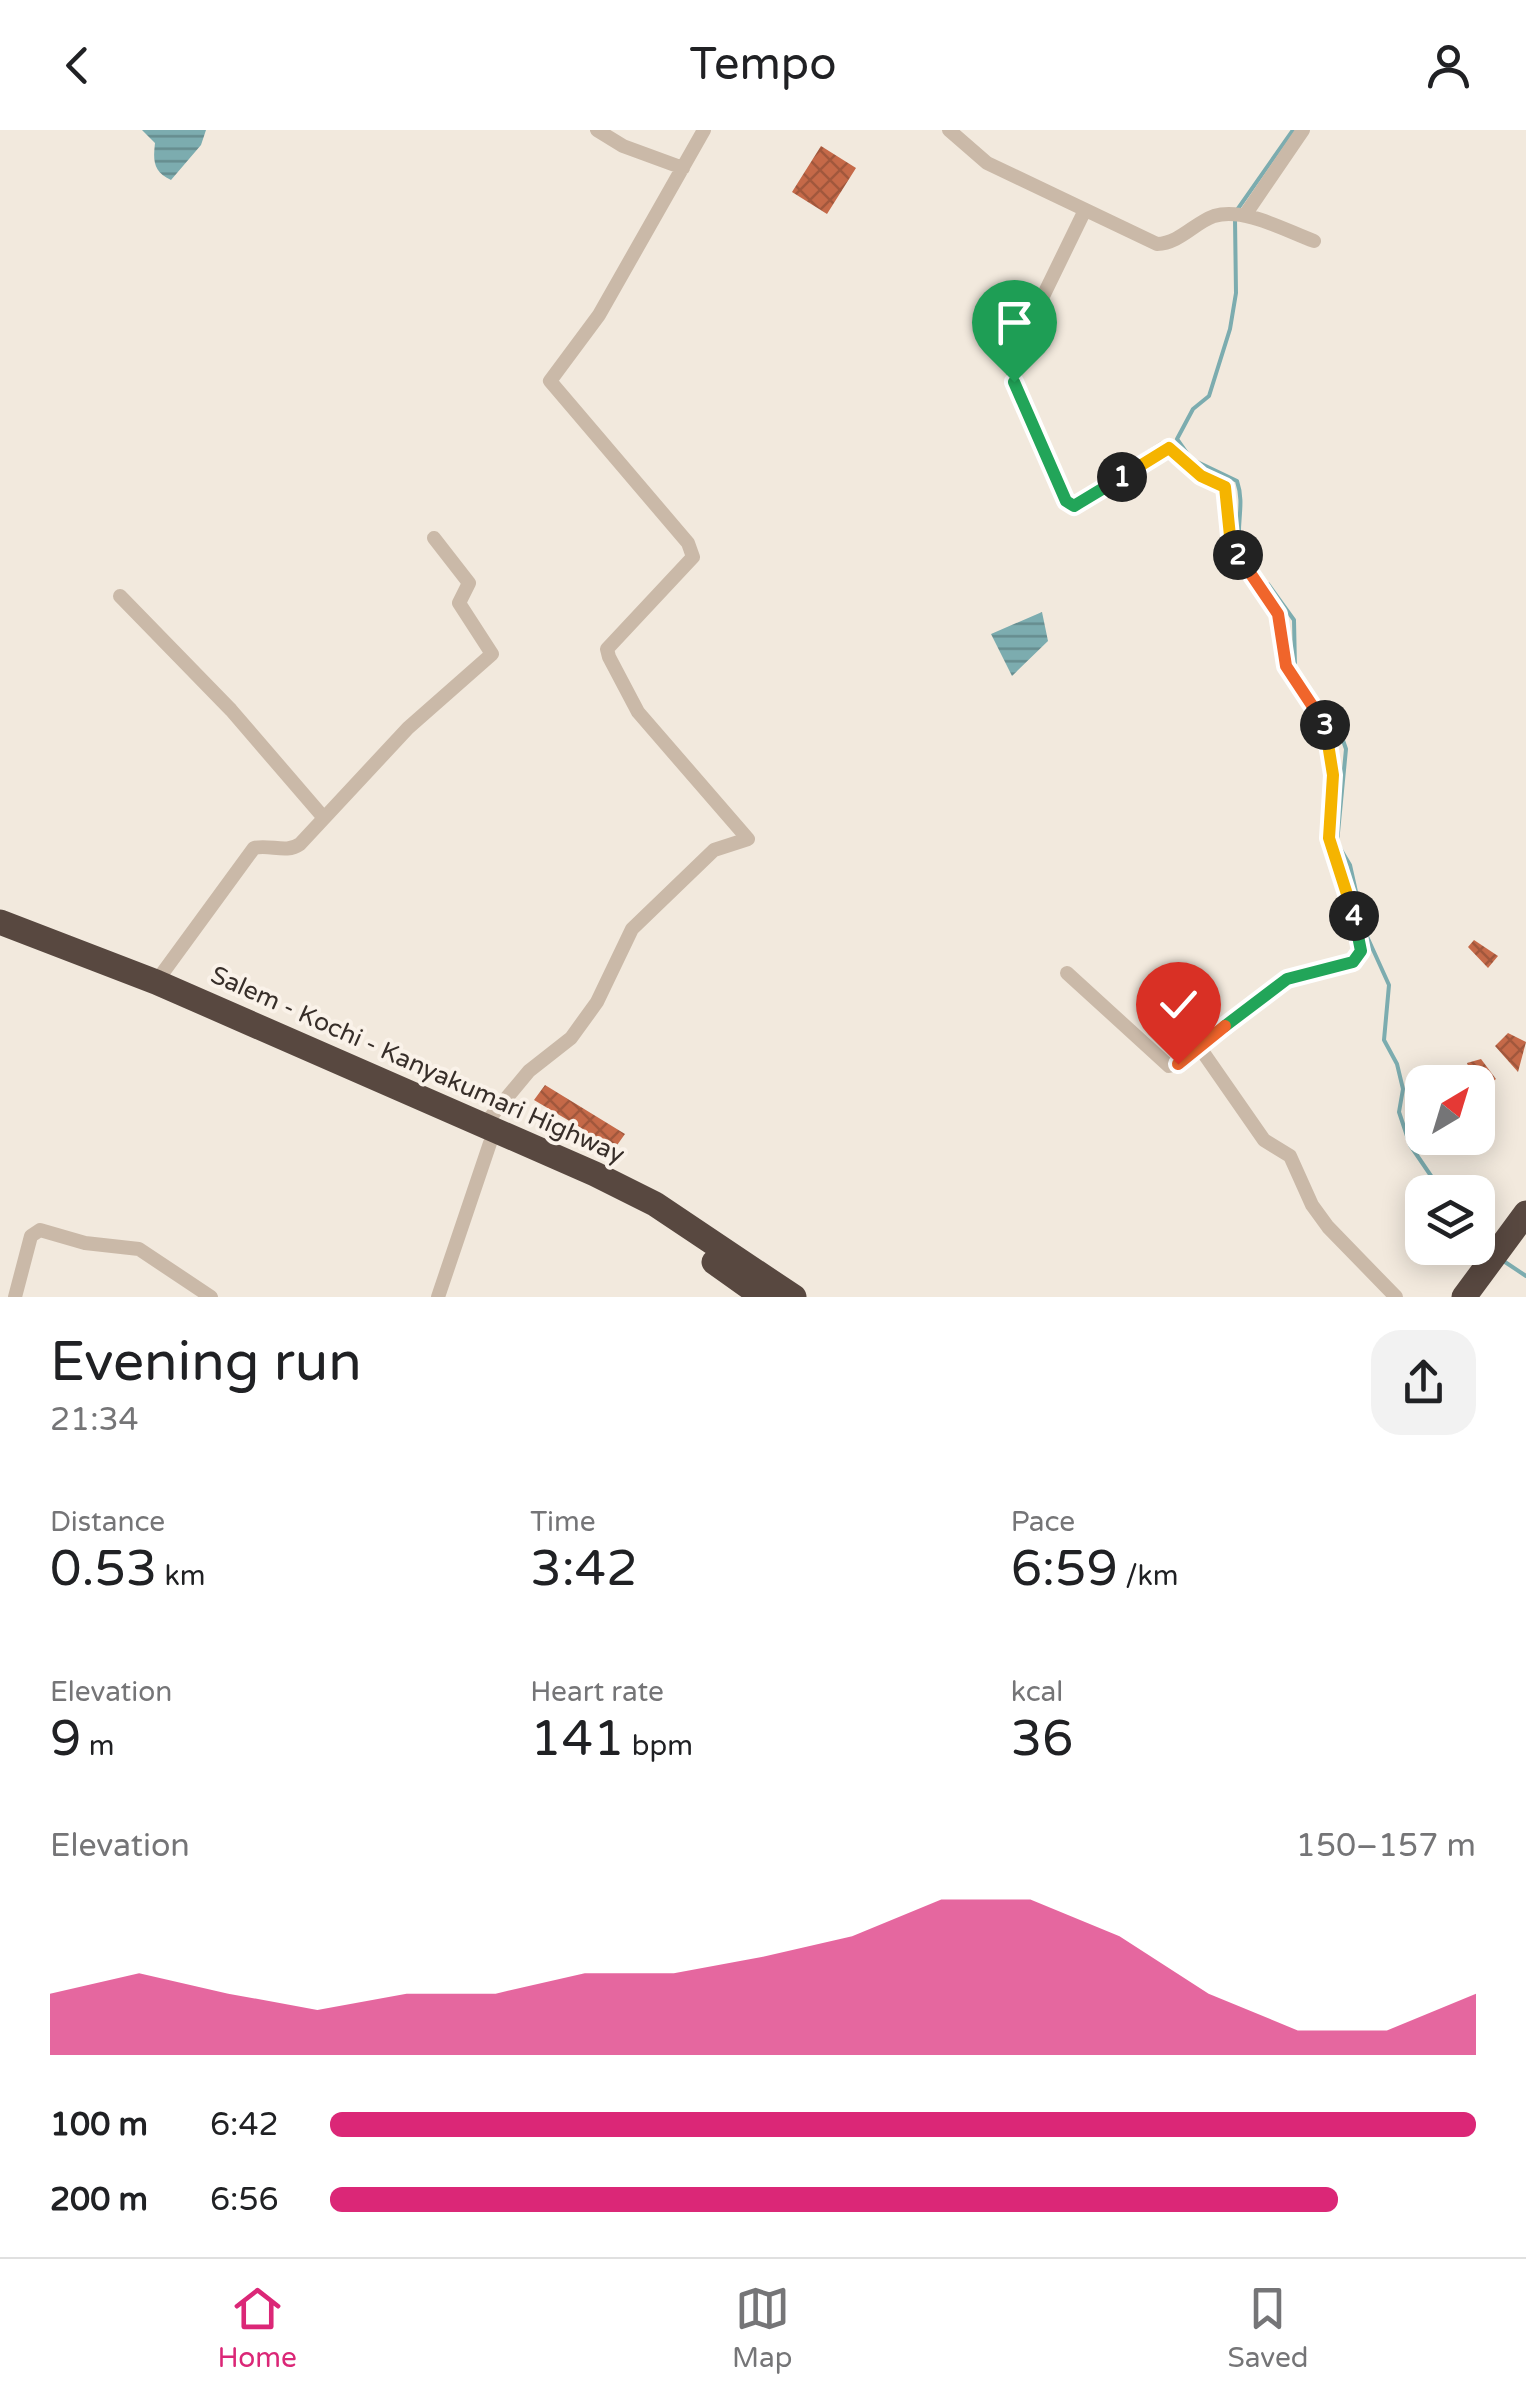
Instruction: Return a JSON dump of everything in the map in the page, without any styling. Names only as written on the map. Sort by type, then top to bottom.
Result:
[{"type":"highway","name":"Salem - Kochi - Kanyakumari Highway","points":[[0,922],[156,982],[487,1134],[617,1202],[763,1297]]},
{"type":"highway","name":"Salem - Kochi - Kanyakumari Highway","points":[[0,940],[158,1000],[655,1204],[794,1297]]},
{"type":"highway","points":[[1485,1297],[1526,1212]]},
{"type":"highway","points":[[1464,1297],[1507,1254]]},
{"type":"street","points":[[597,130],[623,146],[683,168]]},
{"type":"street","points":[[438,1297],[487,1134],[530,1071],[571,1038],[597,1002],[632,929],[714,850],[748,839],[638,712],[608,657],[607,650],[693,557],[688,543],[550,381],[598,315],[704,130]]},
{"type":"street","points":[[1245,215],[1303,130]]},
{"type":"street","points":[[955,132],[987,163],[1158,244],[1169,244],[1215,216],[1245,215],[1314,241]]},
{"type":"street","points":[[1067,973],[1159,1061],[1169,1066],[1200,1048],[1287,979],[1353,962],[1361,951],[1352,906],[1329,838],[1333,775],[1329,733],[1292,678],[1278,614],[1230,536],[1225,487],[1201,476],[1164,448],[1074,506],[1066,501],[1014,382],[1012,360],[1085,210]]},
{"type":"street","points":[[156,982],[254,848],[292,849],[408,728],[492,654],[459,603],[469,583],[434,538]]},
{"type":"street","points":[[120,596],[231,710],[324,818]]},
{"type":"street","points":[[1200,1048],[1264,1140],[1290,1156],[1312,1205],[1328,1227],[1396,1297]]},
{"type":"street","points":[[14,1297],[31,1236],[40,1230],[86,1243],[139,1249],[210,1297]]},
{"type":"water","points":[[142,130],[206,130],[201,145],[171,180],[158,169],[155,143]]},
{"type":"water","points":[[1042,612],[1048,641],[1012,676],[991,634]]},
{"type":"building","points":[[821,146],[856,168],[827,214],[792,192]]},
{"type":"building","points":[[1474,940],[1498,956],[1488,968],[1468,947]]},
{"type":"building","points":[[1508,1033],[1526,1042],[1518,1072],[1495,1046]]},
{"type":"building","points":[[1481,1059],[1486,1065],[1468,1065]]},
{"type":"building","points":[[545,1085],[625,1134],[610,1155],[584,1137],[588,1132],[534,1100]]},
{"type":"waterway","points":[[1237,210],[1293,130]]},
{"type":"waterway","points":[[1235,219],[1236,293],[1230,329],[1209,396],[1193,409],[1177,439],[1191,459],[1237,481],[1239,538]]},
{"type":"waterway","points":[[1268,584],[1294,620],[1295,668],[1300,680],[1337,723],[1346,749],[1337,843],[1350,865],[1365,932],[1389,985],[1384,1040],[1397,1064],[1403,1089],[1399,1112],[1410,1145],[1430,1175]]},
{"type":"waterway","points":[[1505,1262],[1526,1276]]},
{"type":"route","points":[[1014,382],[1066,501],[1074,506],[1082,505],[1164,448],[1169,448],[1201,476],[1225,487],[1230,536],[1239,558],[1278,614],[1284,630],[1286,666],[1329,733],[1333,775],[1329,838],[1352,906],[1359,957],[1353,962],[1287,979],[1178,1064]]}]
